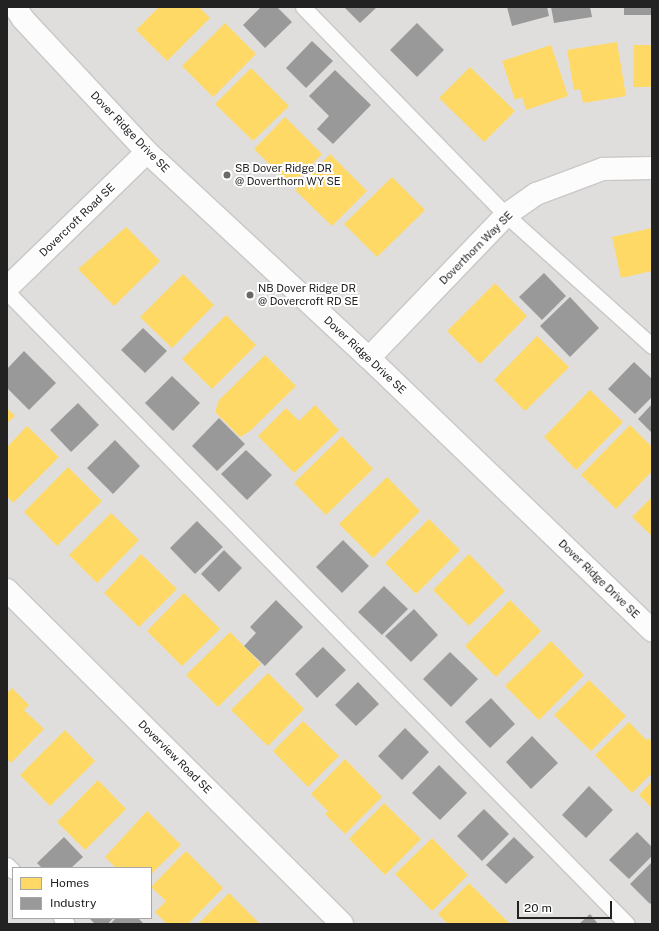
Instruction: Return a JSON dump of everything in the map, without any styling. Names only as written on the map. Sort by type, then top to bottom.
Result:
[{"type":"street","name":"Dover Ridge Drive SE","points":[[15,7],[23,19],[147,152],[369,358],[652,630]]},
{"type":"street","name":"Dovercroft Road SE","points":[[7,288],[147,152]]},
{"type":"street","name":"Doverthorn Way SE","points":[[369,358],[506,215],[536,194],[603,170],[652,168]]},
{"type":"street","name":"Doverview Road SE","points":[[7,590],[342,924]]},
{"type":"lane","points":[[303,7],[506,215],[652,346]]},
{"type":"lane","points":[[7,292],[627,924]]},
{"type":"shaded area","points":[[7,7],[652,7],[652,924],[7,924]]},
{"type":"building: Homes","points":[[159,7],[199,7],[210,18],[167,61],[136,30]]},
{"type":"building: Homes","points":[[225,23],[256,54],[213,97],[182,66]]},
{"type":"building: Homes","points":[[617,42],[626,96],[583,103],[580,89],[574,90],[567,50]]},
{"type":"building: Homes","points":[[551,45],[568,96],[526,110],[522,97],[515,100],[502,61]]},
{"type":"building: Homes","points":[[634,45],[652,45],[652,87],[633,87]]},
{"type":"building: Homes","points":[[470,67],[515,111],[484,142],[439,98]]},
{"type":"building: Homes","points":[[251,68],[289,106],[253,141],[215,104]]},
{"type":"building: Homes","points":[[285,117],[322,154],[291,186],[254,149]]},
{"type":"building: Homes","points":[[330,154],[367,191],[332,226],[295,190]]},
{"type":"building: Homes","points":[[392,177],[425,210],[377,257],[344,224]]},
{"type":"building: Homes","points":[[126,227],[160,261],[114,306],[78,269]]},
{"type":"building: Homes","points":[[652,228],[652,271],[621,278],[612,237]]},
{"type":"building: Homes","points":[[183,274],[214,305],[172,348],[140,317]]},
{"type":"building: Homes","points":[[495,283],[527,316],[480,364],[447,331]]},
{"type":"building: Homes","points":[[226,315],[256,345],[212,389],[182,359]]},
{"type":"building: Homes","points":[[537,336],[569,367],[525,411],[494,380]]},
{"type":"building: Homes","points":[[265,355],[296,386],[250,431],[240,437],[215,412],[219,400]]},
{"type":"building: Homes","points":[[590,390],[623,422],[576,470],[544,437]]},
{"type":"building: Homes","points":[[315,405],[339,430],[294,473],[258,436],[286,408],[299,421]]},
{"type":"building: Homes","points":[[7,408],[15,416],[7,423]]},
{"type":"building: Homes","points":[[630,425],[652,447],[652,471],[616,509],[581,475]]},
{"type":"building: Homes","points":[[27,426],[59,457],[13,503],[7,496],[7,447]]},
{"type":"building: Homes","points":[[342,436],[373,469],[326,515],[294,483]]},
{"type":"building: Homes","points":[[68,467],[102,501],[57,546],[24,512]]},
{"type":"building: Homes","points":[[387,477],[420,511],[373,558],[339,524]]},
{"type":"building: Homes","points":[[652,497],[652,536],[632,517]]},
{"type":"building: Homes","points":[[111,513],[139,540],[97,583],[69,555]]},
{"type":"building: Homes","points":[[429,519],[460,550],[416,594],[385,563]]},
{"type":"building: Homes","points":[[141,554],[177,589],[139,627],[104,593]]},
{"type":"building: Homes","points":[[469,554],[505,591],[469,626],[433,590]]},
{"type":"building: Homes","points":[[184,593],[220,629],[182,666],[147,631]]},
{"type":"building: Homes","points":[[510,600],[541,631],[496,677],[465,646]]},
{"type":"building: Homes","points":[[230,632],[261,664],[218,707],[186,675]]},
{"type":"building: Homes","points":[[551,641],[584,675],[539,720],[505,686]]},
{"type":"building: Homes","points":[[268,673],[304,709],[268,746],[231,710]]},
{"type":"building: Homes","points":[[589,680],[626,716],[591,751],[554,715]]},
{"type":"building: Homes","points":[[12,688],[29,705],[24,710],[44,729],[11,763],[7,759],[7,693]]},
{"type":"building: Homes","points":[[303,721],[339,756],[308,787],[273,751]]},
{"type":"building: Homes","points":[[629,722],[646,740],[648,738],[652,742],[652,773],[632,793],[595,755]]},
{"type":"building: Homes","points":[[65,730],[95,761],[50,806],[20,775]]},
{"type":"building: Homes","points":[[345,759],[382,797],[345,834],[325,814],[328,811],[311,794]]},
{"type":"building: Homes","points":[[98,780],[126,809],[85,850],[57,822]]},
{"type":"building: Homes","points":[[652,781],[652,808],[639,795]]},
{"type":"building: Homes","points":[[384,803],[421,839],[385,875],[349,839]]},
{"type":"building: Homes","points":[[147,811],[181,845],[152,873],[152,867],[115,867],[105,857]]},
{"type":"building: Homes","points":[[432,838],[468,875],[432,911],[395,874]]},
{"type":"building: Homes","points":[[186,851],[223,888],[188,924],[167,924],[155,912],[166,901],[152,888],[152,886]]},
{"type":"building: Homes","points":[[469,883],[510,924],[448,924],[438,914]]},
{"type":"building: Homes","points":[[229,893],[260,924],[198,924]]},
{"type":"building: Industry","points":[[261,7],[277,7],[292,22],[265,48],[243,25]]},
{"type":"building: Industry","points":[[344,7],[377,7],[360,23]]},
{"type":"building: Industry","points":[[507,7],[547,7],[549,16],[512,26]]},
{"type":"building: Industry","points":[[551,7],[590,7],[592,17],[554,23]]},
{"type":"building: Industry","points":[[624,7],[652,7],[652,15],[624,15]]},
{"type":"building: Industry","points":[[417,23],[444,50],[417,77],[390,50]]},
{"type":"building: Industry","points":[[312,41],[333,61],[306,88],[286,68]]},
{"type":"building: Industry","points":[[335,70],[371,105],[333,144],[317,129],[329,116],[309,96]]},
{"type":"building: Industry","points":[[544,273],[566,296],[542,320],[519,297]]},
{"type":"building: Industry","points":[[570,297],[599,328],[570,357],[540,326]]},
{"type":"building: Industry","points":[[143,328],[167,351],[145,373],[121,350]]},
{"type":"building: Industry","points":[[24,351],[56,383],[29,410],[7,388],[7,369]]},
{"type":"building: Industry","points":[[634,362],[652,379],[652,397],[635,414],[608,389]]},
{"type":"building: Industry","points":[[172,376],[200,403],[173,431],[145,403]]},
{"type":"building: Industry","points":[[78,403],[99,425],[71,452],[50,430]]},
{"type":"building: Industry","points":[[652,404],[652,433],[638,419]]},
{"type":"building: Industry","points":[[219,418],[245,444],[217,471],[192,446]]},
{"type":"building: Industry","points":[[115,440],[140,466],[113,494],[87,468]]},
{"type":"building: Industry","points":[[246,450],[272,475],[247,500],[221,474]]},
{"type":"building: Industry","points":[[197,521],[223,547],[195,574],[170,548]]},
{"type":"building: Industry","points":[[343,540],[369,566],[342,593],[316,567]]},
{"type":"building: Industry","points":[[224,550],[242,568],[219,592],[201,574]]},
{"type":"building: Industry","points":[[384,586],[408,609],[382,635],[358,612]]},
{"type":"building: Industry","points":[[276,600],[303,627],[265,666],[244,646],[256,633],[250,627]]},
{"type":"building: Industry","points":[[414,609],[438,635],[411,662],[385,636]]},
{"type":"building: Industry","points":[[323,647],[346,670],[317,698],[295,674]]},
{"type":"building: Industry","points":[[450,652],[478,679],[451,707],[423,679]]},
{"type":"building: Industry","points":[[358,682],[379,704],[356,726],[335,705]]},
{"type":"building: Industry","points":[[491,698],[515,724],[490,748],[465,722]]},
{"type":"building: Industry","points":[[405,728],[429,752],[402,780],[378,756]]},
{"type":"building: Industry","points":[[532,736],[558,763],[531,789],[506,762]]},
{"type":"building: Industry","points":[[439,765],[467,793],[440,820],[412,793]]},
{"type":"building: Industry","points":[[589,786],[613,810],[586,838],[562,815]]},
{"type":"building: Industry","points":[[484,809],[509,834],[482,861],[457,836]]},
{"type":"building: Industry","points":[[637,832],[652,847],[652,856],[629,879],[609,860]]},
{"type":"building: Industry","points":[[64,837],[83,857],[72,867],[41,867],[37,863]]},
{"type":"building: Industry","points":[[514,837],[534,857],[506,884],[486,865]]},
{"type":"building: Industry","points":[[652,862],[652,902],[650,904],[630,884]]},
{"type":"building: Industry","points":[[590,914],[598,924],[579,924]]},
{"type":"building: Industry","points":[[90,919],[112,919],[108,924],[95,924]]},
{"type":"building: Industry","points":[[115,919],[139,919],[144,924],[110,924]]},
{"type":"place","name":"SB Dover Ridge DR @ Doverthorn WY SE","points":[[227,175]]},
{"type":"place","name":"NB Dover Ridge DR @ Dovercroft RD SE","points":[[250,295]]}]
